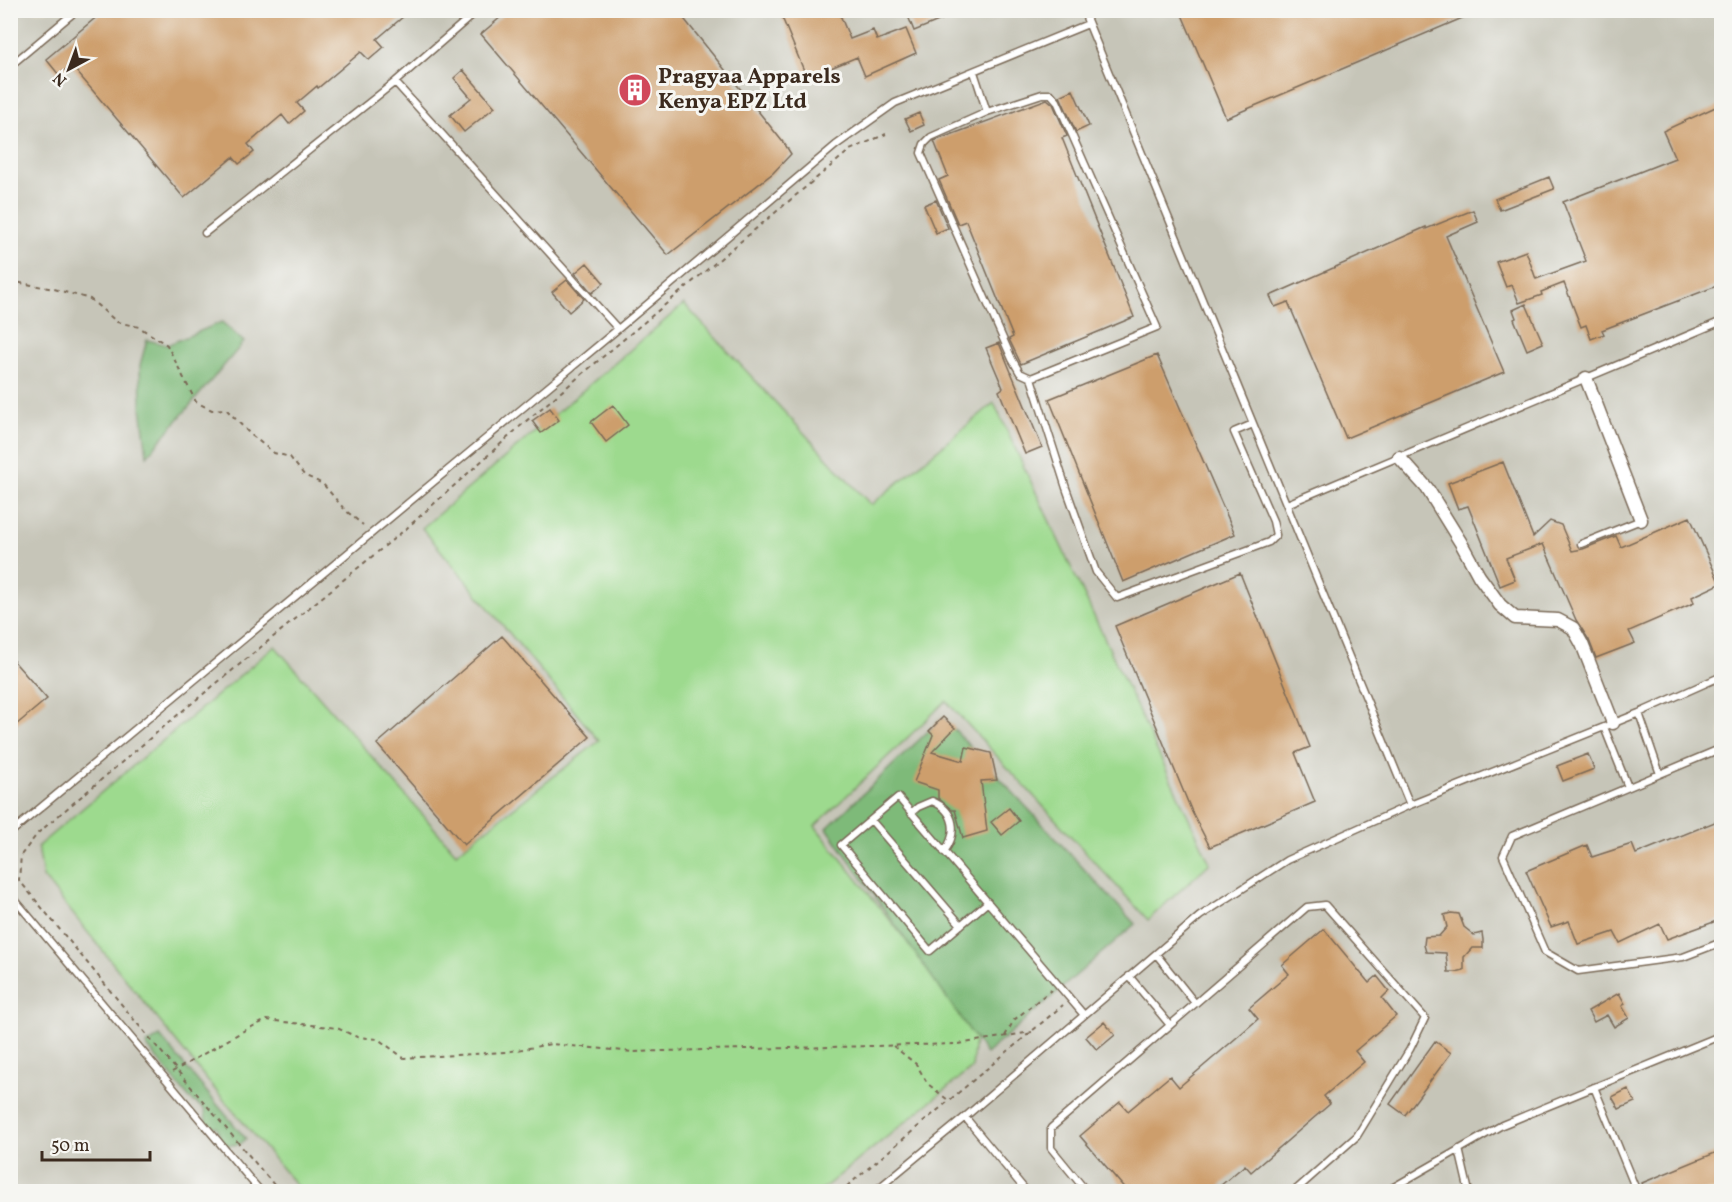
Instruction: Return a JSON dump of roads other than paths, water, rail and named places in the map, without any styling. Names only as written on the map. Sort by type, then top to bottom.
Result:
[{"type":"street","points":[[1586,378],[1641,520]]},
{"type":"street","points":[[1399,457],[1427,488],[1479,576],[1500,604],[1515,618],[1558,620],[1573,628],[1582,644],[1609,725]]},
{"type":"lane","points":[[10,66],[76,10]]},
{"type":"lane","points":[[205,233],[395,82],[478,10]]},
{"type":"lane","points":[[1083,10],[1410,805]]},
{"type":"lane","points":[[10,834],[836,145],[895,103],[1088,24]]},
{"type":"lane","points":[[974,72],[987,112]]},
{"type":"lane","points":[[395,82],[618,329]]},
{"type":"lane","points":[[1042,94],[1051,94],[1057,101],[1157,327],[1031,378],[1020,373],[921,153],[924,144],[931,137],[987,112],[1042,94]]},
{"type":"lane","points":[[1287,504],[1722,321]]},
{"type":"lane","points":[[1031,378],[1095,572],[1117,598],[1269,542],[1276,535],[1274,521],[1233,432],[1253,424]]},
{"type":"lane","points":[[1581,544],[1641,520]]},
{"type":"lane","points":[[874,1191],[965,1117],[1200,916],[1287,860],[1410,805],[1639,713],[1722,676]]},
{"type":"lane","points":[[1639,713],[1660,774]]},
{"type":"lane","points":[[1609,725],[1628,787]]},
{"type":"lane","points":[[1722,748],[1512,836],[1503,856],[1545,952],[1578,971],[1683,957],[1722,942]]},
{"type":"lane","points":[[988,903],[930,951],[841,845],[898,797],[1084,1015]]},
{"type":"lane","points":[[911,813],[932,801],[945,811],[952,822],[954,834],[944,852]]},
{"type":"lane","points":[[871,820],[961,925]]},
{"type":"lane","points":[[10,894],[261,1191]]},
{"type":"lane","points":[[1088,1191],[1051,1148],[1051,1128],[1307,907],[1326,906],[1425,1018],[1410,1049],[1357,1136],[1292,1191]]},
{"type":"lane","points":[[1156,954],[1195,1004]]},
{"type":"lane","points":[[1130,976],[1170,1025]]},
{"type":"lane","points":[[1385,1191],[1502,1125],[1722,1035]]},
{"type":"lane","points":[[1594,1087],[1637,1191]]},
{"type":"lane","points":[[965,1117],[1027,1191]]},
{"type":"lane","points":[[1459,1149],[1469,1191]]},
{"type":"place","name":"Pragyaa Apparels Kenya EPZ Ltd","points":[[635,90]]}]
